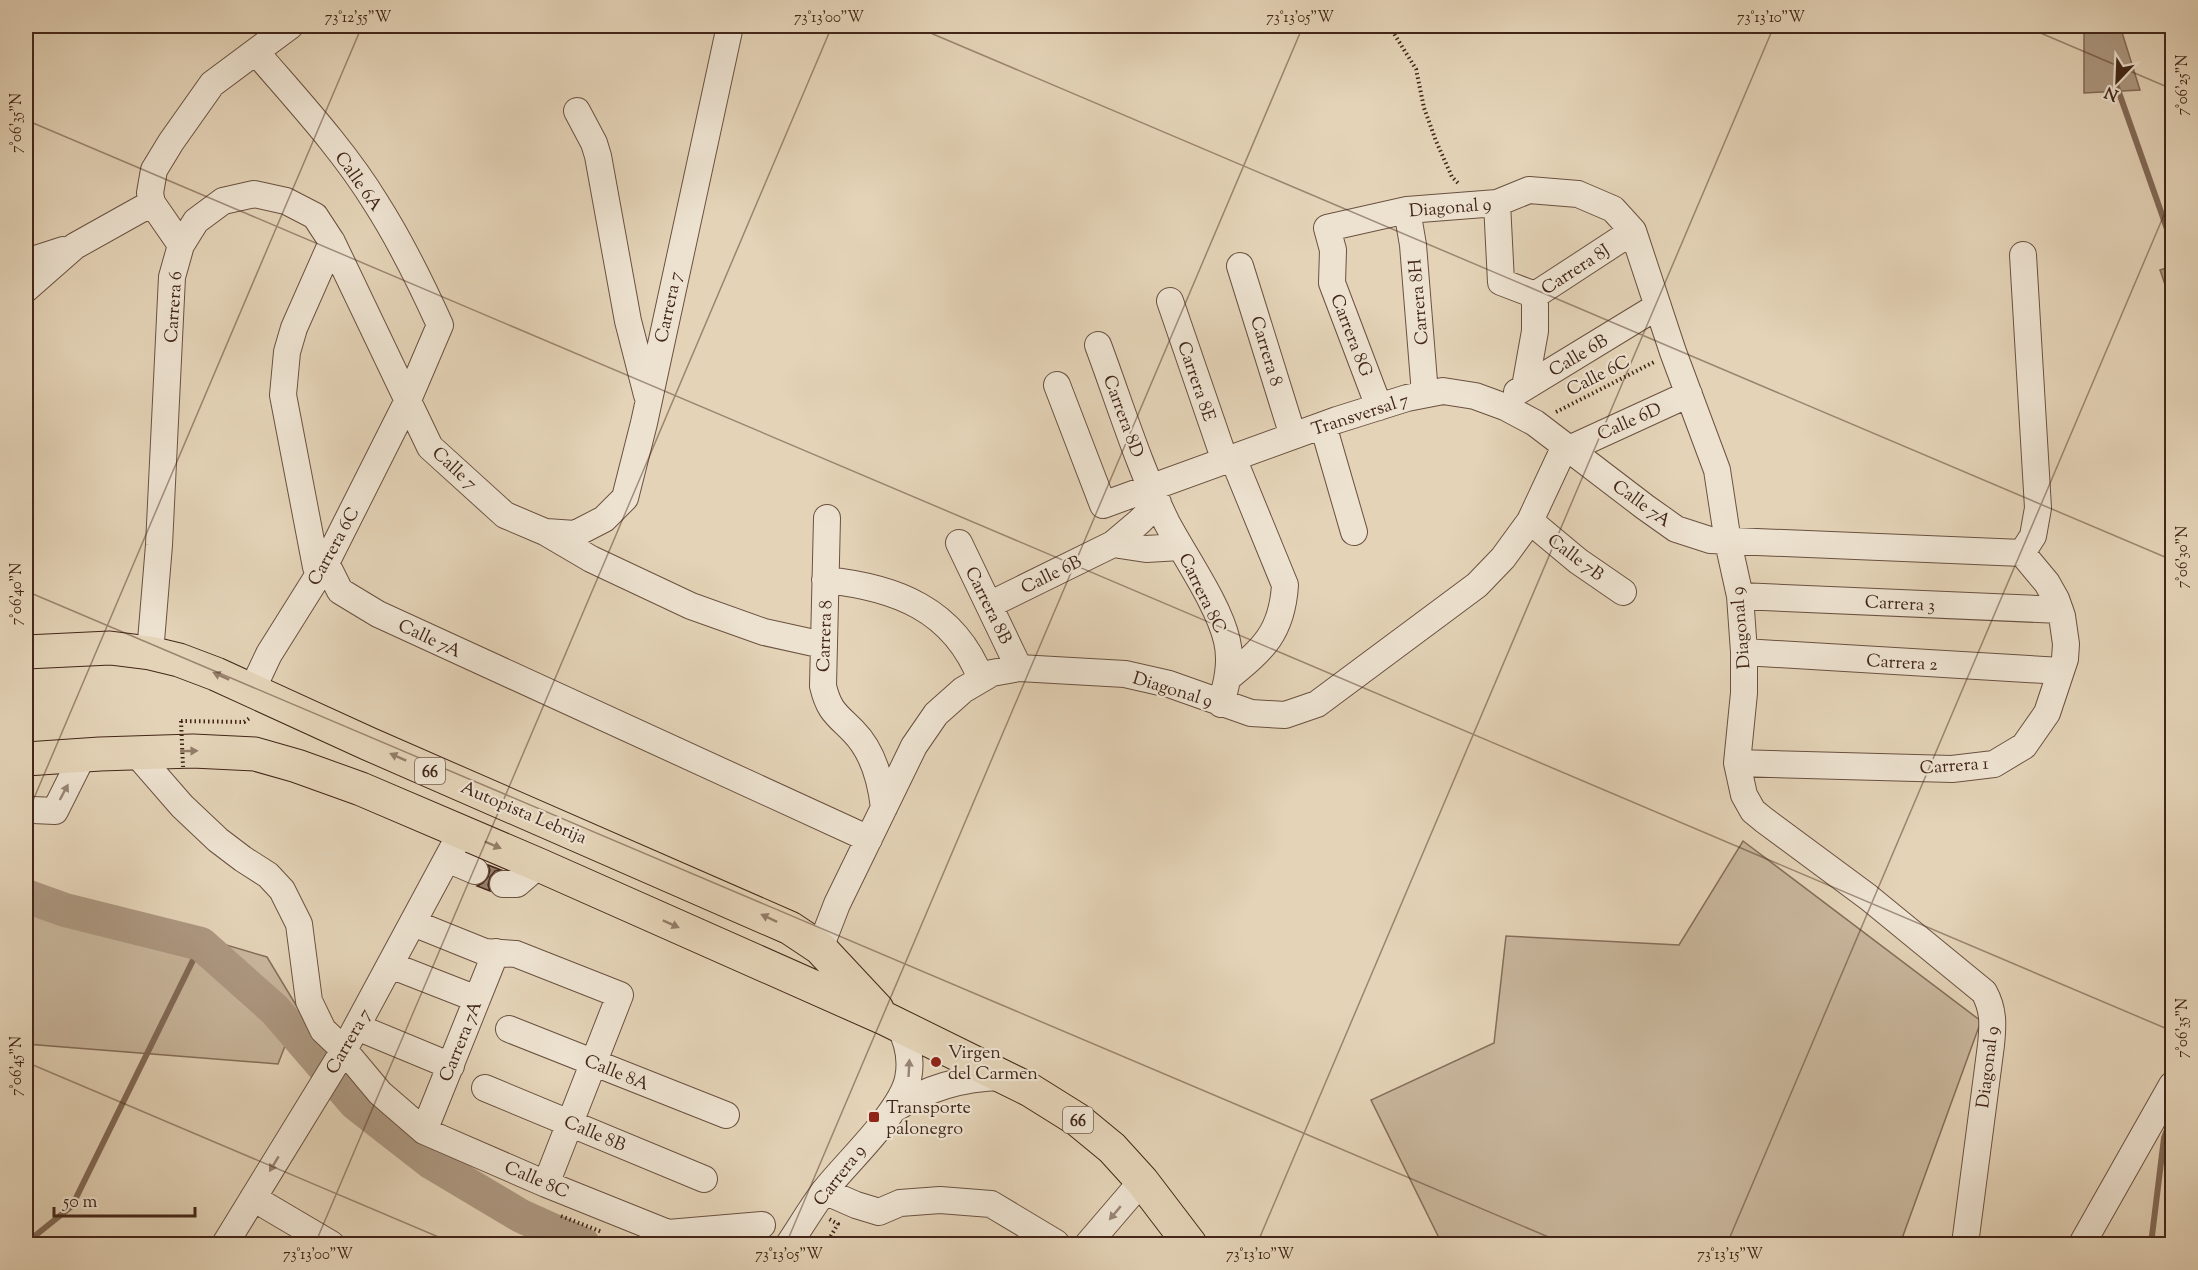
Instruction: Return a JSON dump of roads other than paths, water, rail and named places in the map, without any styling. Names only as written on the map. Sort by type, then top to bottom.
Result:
[{"type":"highway","name":"Autopista Lebrija","points":[[26,652],[110,648],[150,653],[179,660],[216,674],[790,928],[819,948],[892,1022]]},
{"type":"highway","points":[[26,661],[37,656],[66,650]]},
{"type":"highway","points":[[26,737],[43,744],[92,755]]},
{"type":"highway","name":"Autopista Lebrija","points":[[26,759],[212,751],[255,754],[362,789],[455,845],[539,865],[892,1022],[1030,1090],[1078,1120],[1112,1148],[1142,1181],[1190,1245]]},
{"type":"street","points":[[26,262],[75,246],[152,203],[150,193],[154,170],[212,84],[290,26]]},
{"type":"street","name":"Carrera 7","points":[[545,532],[575,534],[604,519],[625,498],[730,26]]},
{"type":"street","name":"Calle 6A","points":[[256,52],[319,125],[375,201],[417,273],[440,325]]},
{"type":"street","points":[[578,111],[598,156],[628,321],[648,402]]},
{"type":"street","name":"Diagonal 9","points":[[1327,228],[1407,210],[1489,204],[1529,190],[1578,194],[1613,209],[1633,231],[1673,352],[1717,470],[1728,542],[1740,596],[1744,693],[1737,763],[1744,795],[1753,811],[1868,897],[1984,992],[1991,1005],[1993,1020],[1991,1045],[1965,1245]]},
{"type":"street","name":"Calle 7","points":[[181,245],[196,221],[223,201],[254,194],[286,201],[315,216],[332,242],[430,447],[505,515],[545,532],[591,559],[691,606],[764,632],[823,645]]},
{"type":"street","name":"Carrera 6","points":[[150,653],[159,544],[172,277],[181,245],[152,203]]},
{"type":"street","points":[[1489,204],[1501,282],[1535,295]]},
{"type":"street","name":"Carrera 8H","points":[[1407,210],[1413,245],[1425,394]]},
{"type":"street","name":"Carrera 8G","points":[[1327,228],[1333,250],[1332,283],[1379,407]]},
{"type":"street","name":"Carrera 8J","points":[[1525,387],[1535,331],[1535,295],[1633,231]]},
{"type":"street","name":"Calle 7A","points":[[332,242],[294,328],[288,352],[283,395],[316,567],[326,563],[340,591],[378,615],[868,839]]},
{"type":"street","points":[[26,290],[75,246]]},
{"type":"street","points":[[2022,553],[2033,536],[2038,508],[2023,255]]},
{"type":"street","name":"Carrera 8","points":[[1240,266],[1293,436]]},
{"type":"street","name":"Carrera 8E","points":[[1170,301],[1229,460]]},
{"type":"street","name":"Calle 6B","points":[[1497,404],[1658,306]]},
{"type":"street","name":"Carrera 6C","points":[[264,696],[269,654],[326,563],[408,400],[440,325]]},
{"type":"street","name":"Carrera 8D","points":[[1098,345],[1154,495]]},
{"type":"street","points":[[1057,385],[1103,505],[1154,495]]},
{"type":"street","name":"Transversal 7","points":[[1154,495],[1229,460],[1323,425],[1379,407],[1443,391],[1475,396],[1497,404],[1535,423],[1567,447]]},
{"type":"street","name":"Calle 6D","points":[[1567,447],[1689,394]]},
{"type":"street","points":[[1323,425],[1353,532]]},
{"type":"street","name":"Diagonal 9","points":[[819,948],[837,904],[914,746],[936,714],[963,690],[992,673],[1019,668],[1125,674],[1169,684],[1251,713],[1285,715],[1317,704],[1477,585],[1503,558],[1530,521],[1567,447]]},
{"type":"street","name":"Calle 7A","points":[[1567,447],[1676,529],[1710,540],[2022,553]]},
{"type":"street","points":[[1229,460],[1285,585],[1284,608],[1276,628],[1255,656],[1229,677]]},
{"type":"street","name":"Calle 6B","points":[[989,605],[1113,543],[1139,522],[1154,495]]},
{"type":"street","name":"Carrera 8C","points":[[1154,495],[1215,610],[1227,641],[1229,677],[1221,704]]},
{"type":"street","name":"Carrera 8","points":[[827,518],[822,676],[825,696],[835,715],[853,731],[869,755],[880,781],[884,808]]},
{"type":"street","name":"Calle 7B","points":[[1530,521],[1578,561],[1623,592]]},
{"type":"street","name":"Carrera 8B","points":[[959,543],[1019,668]]},
{"type":"street","points":[[1113,543],[1146,549],[1180,547]]},
{"type":"street","name":"Carrera 1","points":[[1737,763],[1952,769],[1994,764],[2024,746],[2046,712],[2065,659],[2066,644],[2060,610],[2047,583],[2022,553]]},
{"type":"street","points":[[825,580],[850,582],[875,588],[927,609],[954,631],[965,646],[981,679]]},
{"type":"street","name":"Carrera 3","points":[[1740,596],[2060,610]]},
{"type":"street","name":"Carrera 2","points":[[1744,652],[2061,671]]},
{"type":"street","name":"Calle 8C","points":[[135,753],[182,806],[218,840],[243,860],[268,875],[282,890],[299,924],[309,1001],[323,1030],[341,1056],[424,1131],[546,1184],[668,1233],[762,1225]]},
{"type":"street","points":[[33,810],[54,811],[92,755]]},
{"type":"street","points":[[455,845],[475,872]]},
{"type":"street","name":"Carrera 7","points":[[225,1245],[341,1056],[455,845]]},
{"type":"street","points":[[503,884],[517,884],[539,865]]},
{"type":"street","points":[[413,922],[485,952],[516,954],[620,995],[546,1184]]},
{"type":"street","name":"Carrera 7A","points":[[424,1131],[496,952]]},
{"type":"street","points":[[390,965],[477,999]]},
{"type":"street","name":"Carrera 9","points":[[789,1245],[824,1191],[894,1109],[905,1090],[910,1068],[908,1046],[892,1022]]},
{"type":"street","points":[[357,1027],[451,1066]]},
{"type":"street","name":"Calle 8A","points":[[509,1029],[726,1115]]},
{"type":"street","name":"Carrera 9","points":[[894,1109],[934,1088],[978,1077],[1002,1077]]},
{"type":"street","points":[[2082,1245],[2172,1085]]},
{"type":"street","name":"Calle 8B","points":[[485,1088],[704,1179]]},
{"type":"street","points":[[1088,1245],[1142,1181]]},
{"type":"street","points":[[824,1191],[879,1212],[900,1203],[940,1200],[991,1204],[1056,1243]]},
{"type":"street","points":[[253,1198],[331,1245]]},
{"type":"waterway","points":[[2116,84],[2172,243]]},
{"type":"waterway","points":[[26,896],[65,910],[201,944],[275,1010],[355,1103],[432,1163],[521,1216],[583,1244]]},
{"type":"waterway","points":[[26,1243],[72,1206],[201,944]]},
{"type":"waterway","points":[[2151,1244],[2164,1138],[2172,1116]]},
{"type":"place","name":"Virgen del Carmen","points":[[936,1062]]},
{"type":"place","name":"Transporte palonegro","points":[[874,1117]]}]
